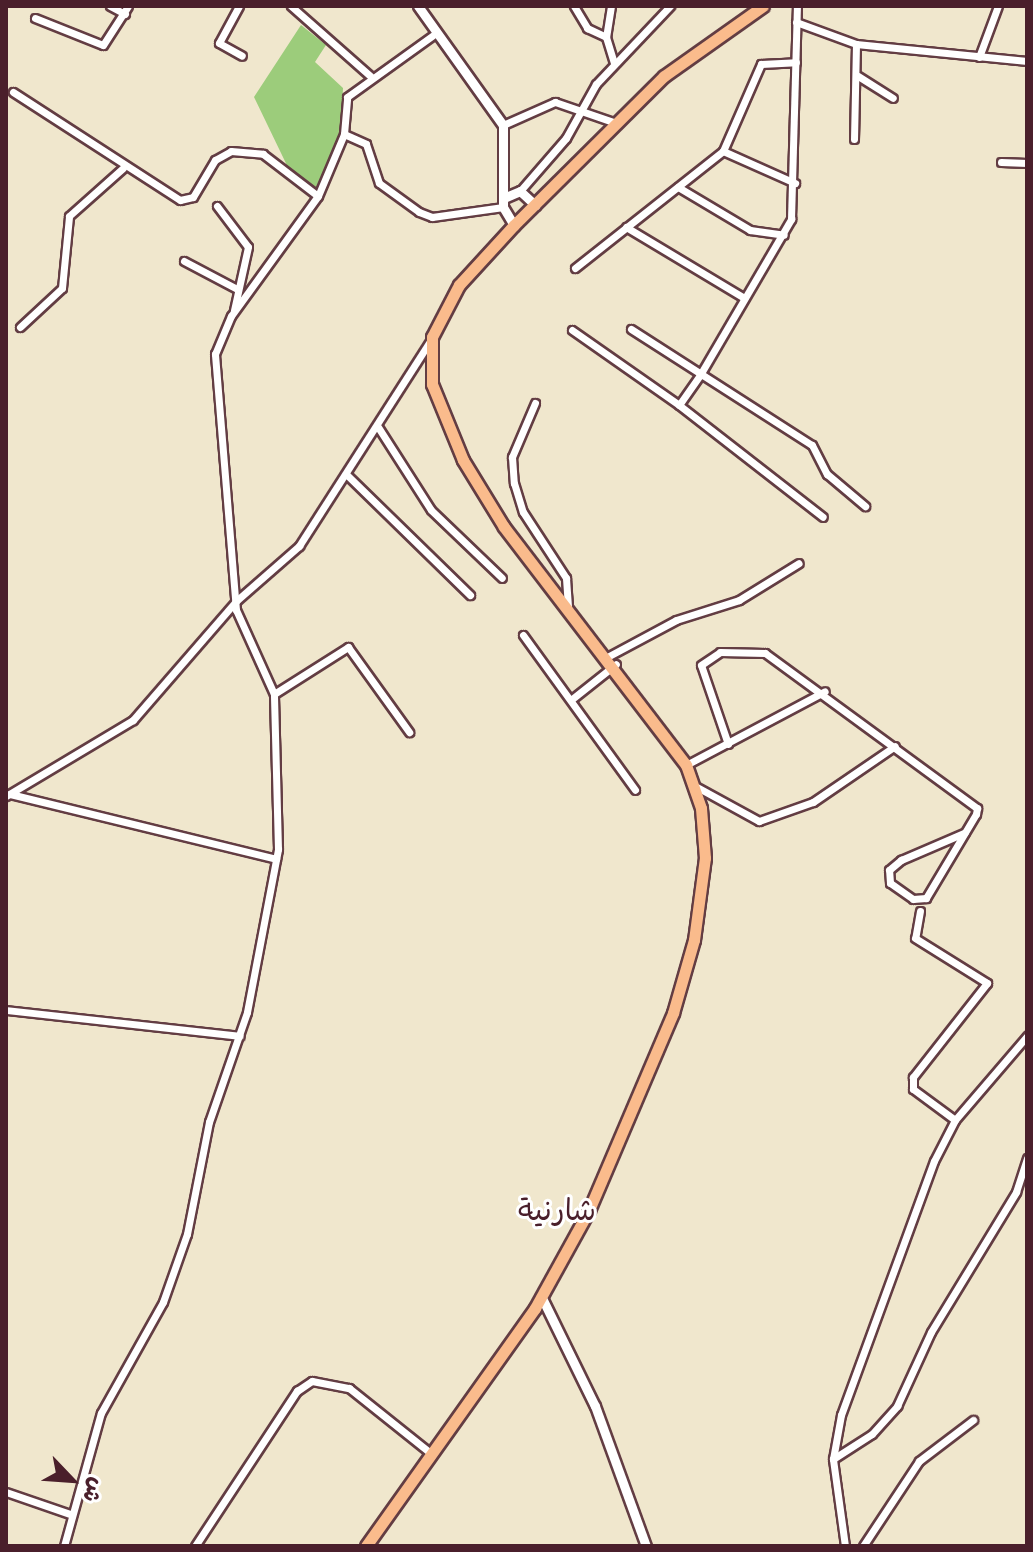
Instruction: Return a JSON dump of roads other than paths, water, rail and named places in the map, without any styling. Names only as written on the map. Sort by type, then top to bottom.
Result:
[{"type":"main road","points":[[366,1546],[542,1298],[630,1124],[687,969],[705,858],[695,786],[686,765],[613,660],[568,606],[463,460],[432,384],[432,337],[459,285],[616,123],[676,67],[763,6]]},
{"type":"street","points":[[35,18],[103,45],[126,10],[110,6]]},
{"type":"street","points":[[239,6],[219,43],[242,56]]},
{"type":"street","points":[[291,6],[370,76]]},
{"type":"street","points":[[574,6],[587,28],[606,37]]},
{"type":"street","points":[[611,6],[606,37],[614,63]]},
{"type":"street","points":[[344,134],[366,144],[379,183],[419,212],[432,217],[505,202],[520,191],[566,138],[576,108],[614,63],[670,6]]},
{"type":"street","points":[[679,405],[784,235],[795,183],[797,6]]},
{"type":"street","points":[[979,57],[998,6]]},
{"type":"street","points":[[421,8],[432,36],[503,125],[505,202],[514,225]]},
{"type":"street","points":[[796,22],[856,44],[939,47],[979,57],[1027,61]]},
{"type":"street","points":[[234,311],[318,196],[344,134],[347,97],[370,76],[432,36]]},
{"type":"street","points":[[854,139],[858,76],[856,44]]},
{"type":"street","points":[[575,268],[723,151],[756,70],[796,62]]},
{"type":"street","points":[[858,76],[893,98]]},
{"type":"street","points":[[13,92],[123,168],[184,201],[218,156],[258,152],[318,196]]},
{"type":"street","points":[[503,125],[546,104],[576,108],[616,123]]},
{"type":"street","points":[[723,151],[795,183]]},
{"type":"street","points":[[1001,162],[1027,163]]},
{"type":"street","points":[[20,327],[62,288],[69,216],[123,168]]},
{"type":"street","points":[[678,187],[750,230],[784,235]]},
{"type":"street","points":[[520,191],[535,205]]},
{"type":"street","points":[[64,1546],[70,1514],[101,1413],[172,1278],[209,1122],[240,1036],[276,859],[274,694],[236,601],[214,366],[234,311],[247,242],[217,206]]},
{"type":"street","points":[[626,227],[744,298]]},
{"type":"street","points":[[184,261],[237,289]]},
{"type":"street","points":[[631,329],[812,445],[827,474],[865,506]]},
{"type":"street","points":[[572,330],[679,405],[823,517]]},
{"type":"street","points":[[8,795],[133,720],[236,601],[299,546],[378,427],[432,337]]},
{"type":"street","points":[[535,403],[512,457],[514,483],[523,512],[566,578],[568,606]]},
{"type":"street","points":[[378,427],[431,510],[502,578]]},
{"type":"street","points":[[347,475],[470,595]]},
{"type":"street","points":[[572,699],[613,660],[676,620],[739,600],[799,563]]},
{"type":"street","points":[[523,635],[635,790]]},
{"type":"street","points":[[274,694],[348,647],[409,732]]},
{"type":"street","points":[[728,744],[700,676],[707,658],[736,649],[765,653],[825,691],[976,806],[964,833],[926,898],[913,899],[890,883],[889,870],[901,860],[964,833]]},
{"type":"street","points":[[686,765],[825,691]]},
{"type":"street","points":[[695,786],[759,821],[813,802],[895,746]]},
{"type":"street","points":[[8,795],[276,859]]},
{"type":"street","points":[[920,911],[915,938],[987,983],[913,1077],[913,1089],[955,1120]]},
{"type":"street","points":[[6,1010],[240,1036]]},
{"type":"street","points":[[845,1546],[833,1459],[841,1415],[923,1187],[955,1120],[1027,1036]]},
{"type":"street","points":[[833,1459],[872,1434],[897,1406],[931,1332],[1016,1192],[1027,1158]]},
{"type":"street","points":[[542,1298],[549,1323],[595,1406],[646,1546]]},
{"type":"street","points":[[529,1318],[549,1323]]},
{"type":"street","points":[[195,1546],[297,1391],[312,1381],[349,1388],[433,1455]]},
{"type":"street","points":[[863,1546],[919,1461],[973,1420]]},
{"type":"street","points":[[6,1492],[70,1514]]},
{"type":"district","name":"شارنية","points":[[557,1210]]}]
